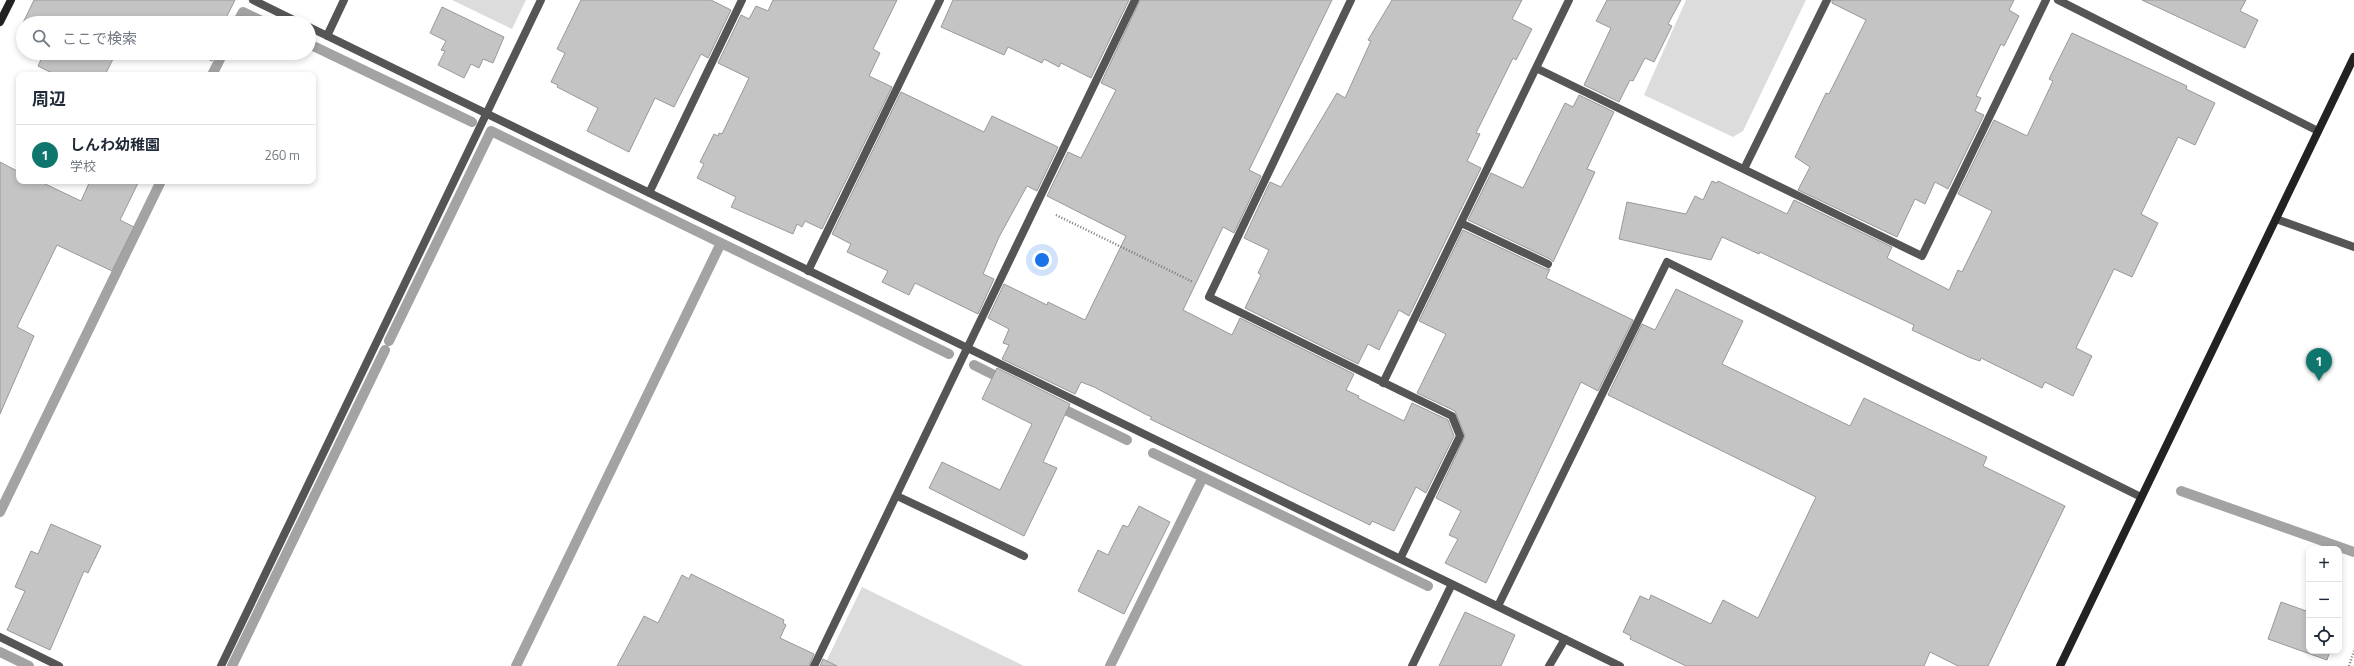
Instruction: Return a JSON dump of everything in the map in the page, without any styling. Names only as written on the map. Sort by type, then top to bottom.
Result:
[{"type":"street","points":[[0,22],[11,0]]},
{"type":"street","points":[[253,0],[286,16]]},
{"type":"street","points":[[327,36],[344,0]]},
{"type":"street","points":[[222,666],[541,0]]},
{"type":"street","points":[[649,193],[742,0]]},
{"type":"street","points":[[808,271],[940,0]]},
{"type":"street","points":[[814,666],[1135,0]]},
{"type":"street","points":[[1351,0],[1209,297],[1452,416],[1460,436],[1400,559]]},
{"type":"street","points":[[1383,383],[1569,0]]},
{"type":"street","points":[[1744,169],[1827,0]]},
{"type":"street","points":[[1536,68],[1922,256],[2046,0]]},
{"type":"street","points":[[2058,0],[2318,131]]},
{"type":"street","points":[[316,31],[1620,666]]},
{"type":"street","points":[[2060,666],[2354,57]]},
{"type":"street","points":[[2276,219],[2354,247]]},
{"type":"street","points":[[1461,223],[1548,264]]},
{"type":"street","points":[[1498,606],[1667,262],[2141,497]]},
{"type":"street","points":[[897,496],[1024,556]]},
{"type":"street","points":[[1412,666],[1452,584]]},
{"type":"street","points":[[0,637],[59,666]]},
{"type":"street","points":[[1549,666],[1565,639]]},
{"type":"path","points":[[1036,205],[1212,291]]},
{"type":"path","points":[[2349,666],[2354,651]]},
{"type":"shaded area","points":[[452,0],[526,0],[512,29]]},
{"type":"shaded area","points":[[1686,0],[1806,0],[1743,131],[1733,137],[1644,95]]},
{"type":"shaded area","points":[[862,587],[1024,666],[824,666]]},
{"type":"building","points":[[34,0],[235,0],[227,16],[26,16]]},
{"type":"building","points":[[581,0],[711,0],[731,10],[708,58],[701,54],[674,107],[655,98],[629,152],[587,131],[598,108],[557,87],[558,85],[551,82],[565,53],[557,49]]},
{"type":"building","points":[[773,0],[897,0],[873,49],[880,53],[869,76],[892,87],[822,229],[805,221],[802,227],[797,224],[793,234],[731,207],[736,197],[697,178],[704,164],[700,162],[714,134],[718,136],[719,133],[722,134],[749,78],[718,63],[741,15],[749,19],[756,6],[768,11]]},
{"type":"building","points":[[953,0],[1129,0],[1091,78],[1061,63],[1059,67],[1044,59],[1042,63],[1008,47],[1004,55],[941,27]]},
{"type":"building","points":[[1140,0],[1332,0],[1249,170],[1261,176],[1234,233],[1223,227],[1183,310],[1232,335],[1240,318],[1354,374],[1346,390],[1359,396],[1358,398],[1404,421],[1412,403],[1448,420],[1454,436],[1426,493],[1416,487],[1394,531],[1372,521],[1370,525],[1150,419],[1152,417],[1094,387],[1081,382],[1075,394],[1002,359],[1009,345],[1003,343],[1009,329],[988,318],[1004,284],[1047,305],[1048,302],[1085,320],[1126,236],[1047,196],[1068,152],[1081,158],[1116,90],[1101,83]]},
{"type":"building","points":[[1392,0],[1522,0],[1512,19],[1532,29],[1516,60],[1513,58],[1476,133],[1480,134],[1467,161],[1481,168],[1409,316],[1399,310],[1379,350],[1368,344],[1358,364],[1245,308],[1261,275],[1258,273],[1269,250],[1244,238],[1270,182],[1281,187],[1337,93],[1345,98],[1371,41],[1368,40]]},
{"type":"building","points":[[1607,0],[1681,0],[1668,24],[1672,26],[1654,62],[1645,58],[1633,81],[1630,80],[1619,102],[1584,85],[1611,28],[1596,21]]},
{"type":"building","points":[[1832,0],[2014,0],[2009,10],[2019,16],[2004,46],[2001,44],[1976,96],[1981,98],[1975,111],[1984,115],[1948,189],[1935,182],[1925,204],[1915,199],[1897,237],[1798,190],[1810,167],[1795,157],[1826,93],[1829,94],[1866,20],[1832,3]]},
{"type":"building","points":[[2142,0],[2246,0],[2240,11],[2258,20],[2245,48]]},
{"type":"building","points":[[442,7],[504,37],[493,63],[483,59],[479,68],[471,64],[464,78],[438,65],[445,51],[441,50],[446,41],[430,33]]},
{"type":"building","points":[[2072,33],[2187,86],[2186,89],[2215,103],[2195,145],[2178,137],[2141,214],[2158,223],[2132,277],[2114,269],[2076,348],[2092,356],[2073,396],[2045,382],[2042,388],[1981,358],[1980,361],[1971,358],[1912,330],[1914,325],[1760,252],[1759,254],[1722,237],[1711,260],[1619,239],[1627,202],[1686,214],[1695,196],[1703,200],[1712,181],[1717,183],[1718,181],[1787,214],[1794,200],[1892,247],[1887,258],[1949,290],[1958,270],[1962,272],[1992,211],[1958,194],[1994,120],[2027,136],[2053,81],[2049,79]]},
{"type":"building","points":[[41,60],[112,60],[106,72],[50,72],[38,66]]},
{"type":"building","points":[[901,92],[984,132],[992,116],[1058,147],[1037,191],[1027,186],[999,237],[983,274],[994,279],[978,314],[915,283],[909,295],[882,282],[888,271],[847,252],[851,244],[832,234]]},
{"type":"building","points":[[1579,95],[1614,112],[1587,169],[1595,172],[1553,262],[1550,259],[1468,220],[1491,173],[1523,188],[1565,103],[1573,107]]},
{"type":"building","points":[[0,162],[16,170],[16,184],[45,184],[81,201],[89,184],[138,184],[120,220],[134,227],[112,271],[57,245],[17,327],[34,336],[0,414]]},
{"type":"building","points":[[1463,230],[1546,269],[1550,269],[1546,278],[1633,320],[1598,391],[1581,382],[1486,583],[1445,563],[1458,539],[1449,535],[1461,511],[1436,498],[1465,436],[1455,411],[1417,393],[1446,334],[1419,321]]},
{"type":"building","points":[[1676,289],[1743,321],[1722,364],[1850,426],[1864,398],[1987,457],[1983,466],[2065,506],[1988,666],[1958,666],[1930,652],[1924,666],[1686,666],[1630,639],[1631,636],[1623,632],[1640,596],[1649,600],[1651,595],[1711,624],[1723,600],[1758,618],[1816,497],[1608,395],[1642,324],[1655,330]]},
{"type":"building","points":[[997,368],[1070,404],[1043,462],[1057,468],[1024,536],[929,488],[942,462],[1000,490],[1032,424],[982,399]]},
{"type":"building","points":[[1139,506],[1170,522],[1124,614],[1078,591],[1098,550],[1108,555],[1123,525],[1128,527]]},
{"type":"building","points":[[51,524],[101,546],[88,573],[84,571],[50,650],[7,630],[25,591],[15,587],[31,551],[38,554]]},
{"type":"building","points":[[691,574],[784,620],[783,623],[786,625],[780,638],[814,654],[809,666],[617,666],[644,616],[658,623],[682,575],[689,579]]},
{"type":"building","points":[[2281,602],[2306,611],[2306,653],[2268,639]]},
{"type":"building","points":[[1465,612],[1515,635],[1501,666],[1439,666]]},
{"type":"building","points":[[2310,654],[2329,654],[2327,660]]},
{"type":"building","points":[[823,659],[837,666],[820,666]]},
{"type":"waterway","points":[[241,16],[243,12],[251,16]]},
{"type":"waterway","points":[[316,47],[472,122]]},
{"type":"waterway","points":[[214,72],[220,60]]},
{"type":"waterway","points":[[389,341],[491,131],[949,354]]},
{"type":"waterway","points":[[0,512],[160,184]]},
{"type":"waterway","points":[[516,666],[721,243]]},
{"type":"waterway","points":[[232,666],[385,350]]},
{"type":"waterway","points":[[974,365],[1004,380]]},
{"type":"waterway","points":[[1055,405],[1127,440]]},
{"type":"waterway","points":[[1153,453],[1428,586]]},
{"type":"waterway","points":[[1110,666],[1203,477]]},
{"type":"waterway","points":[[2181,491],[2354,552]]},
{"type":"waterway","points":[[0,652],[29,666]]},
{"type":"place","name":"しんわ幼稚園","points":[[2319,381]]}]
